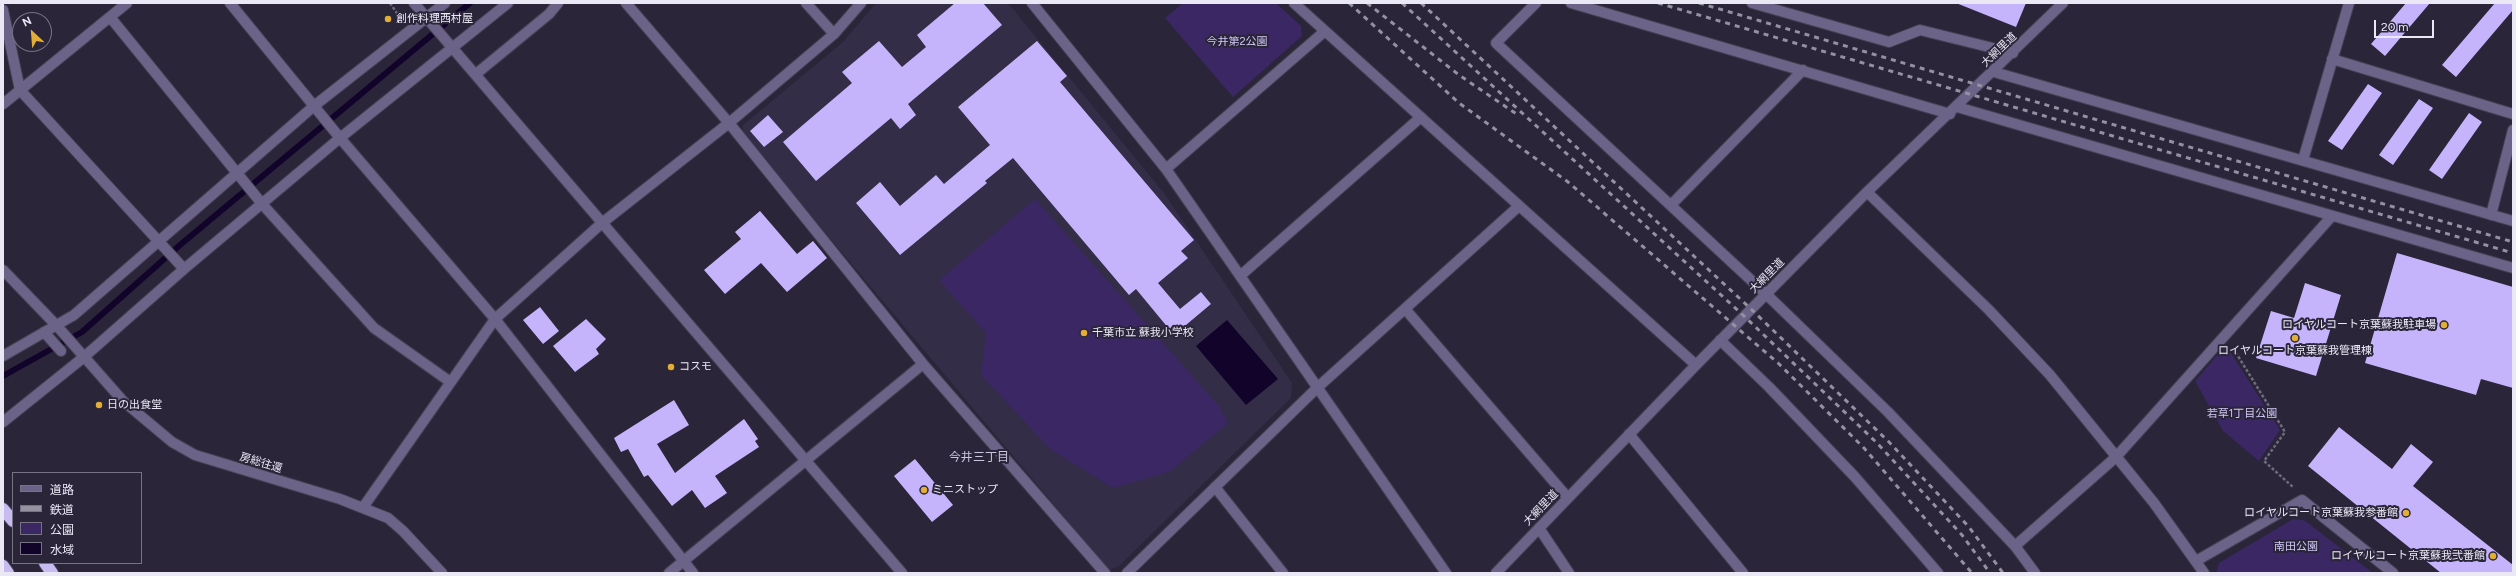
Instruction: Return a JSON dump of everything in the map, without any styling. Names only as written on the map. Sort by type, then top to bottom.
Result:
[{"type":"highway","points":[[3,508],[12,520]]},
{"type":"highway","points":[[45,564],[52,573]]},
{"type":"highway","points":[[3,566],[8,573]]},
{"type":"street","points":[[3,104],[127,3]]},
{"type":"street","points":[[230,3],[340,138],[495,319],[693,573]]},
{"type":"street","points":[[414,3],[902,573]]},
{"type":"street","points":[[3,356],[74,315],[238,174],[314,106],[445,3]]},
{"type":"street","points":[[3,422],[84,358],[184,269],[340,138],[508,3]]},
{"type":"street","points":[[476,74],[549,14],[558,3]]},
{"type":"street","points":[[626,3],[729,123],[922,364],[1104,573]]},
{"type":"street","points":[[806,3],[834,34]]},
{"type":"street","points":[[364,506],[449,381],[495,319],[602,223],[729,123],[834,34],[861,3]]},
{"type":"street","points":[[1032,3],[1166,169],[1446,573]]},
{"type":"street","points":[[1294,3],[1696,365]]},
{"type":"street","points":[[1536,3],[1496,43],[1766,294],[1888,412],[2014,546],[2035,573]]},
{"type":"street","points":[[1571,3],[1803,70],[1954,110],[2513,268]]},
{"type":"street","points":[[1752,3],[1889,42],[1920,30],[2013,53]]},
{"type":"street","name":"大網里道","points":[[1496,573],[1720,340],[1867,192],[1994,72],[2063,3]]},
{"type":"street","points":[[2303,160],[2349,3]]},
{"type":"street","points":[[3,10],[20,90],[184,269]]},
{"type":"street","points":[[110,17],[263,204],[374,328],[449,381]]},
{"type":"street","points":[[1166,169],[1325,31]]},
{"type":"street","points":[[2332,59],[2513,114]]},
{"type":"street","points":[[1671,205],[1803,70]]},
{"type":"street","points":[[1994,72],[2513,221]]},
{"type":"street","points":[[1240,276],[1421,117]]},
{"type":"street","points":[[2491,215],[2513,130]]},
{"type":"street","points":[[1867,192],[1989,310],[2050,375],[2116,456],[2204,573]]},
{"type":"street","points":[[1127,573],[1318,387],[1406,310],[1519,206]]},
{"type":"street","points":[[2014,546],[2116,456],[2332,216]]},
{"type":"street","points":[[3,270],[57,326]]},
{"type":"street","points":[[1406,310],[1568,498]]},
{"type":"street","name":"房総往還","points":[[57,326],[123,401],[172,442],[195,455],[364,506],[393,522],[442,573]]},
{"type":"street","points":[[44,332],[61,351]]},
{"type":"street","points":[[1720,340],[1768,387],[1855,477],[1938,573]]},
{"type":"street","points":[[669,573],[807,461],[922,364]]},
{"type":"street","points":[[1629,434],[1743,573]]},
{"type":"street","points":[[1215,487],[1283,573]]},
{"type":"street","points":[[2196,561],[2302,500],[2393,573]]},
{"type":"street","points":[[1539,528],[1570,573]]},
{"type":"path","points":[[390,3],[402,21]]},
{"type":"path","points":[[2225,336],[2285,432],[2264,461],[2299,492],[2302,500]]},
{"type":"shaded area","name":"千葉市立 蘇我小学校","points":[[876,3],[1008,3],[1164,193],[1292,383],[1291,398],[1119,566],[1109,570],[743,135],[743,125],[842,43]]},
{"type":"green space","name":"今井第2公園","points":[[1183,3],[1276,3],[1301,26],[1302,36],[1233,97],[1165,18]]},
{"type":"green space","points":[[1035,199],[1219,406],[1228,423],[1169,472],[1113,488],[1050,449],[981,375],[986,333],[939,280]]},
{"type":"green space","name":"若草1丁目公園","points":[[2226,345],[2280,430],[2259,461],[2223,431],[2195,381]]},
{"type":"green space","name":"南田公園","points":[[2293,519],[2304,520],[2373,573],[2216,573],[2219,563]]},
{"type":"water","points":[[1227,320],[1278,379],[1246,405],[1196,346]]},
{"type":"building","points":[[955,3],[983,3],[1002,25],[908,104],[916,115],[900,129],[891,118],[816,181],[783,142],[852,83],[842,72],[879,41],[902,67],[926,47],[917,35]]},
{"type":"building","points":[[1956,3],[2026,3],[2016,27]]},
{"type":"building","points":[[2406,3],[2430,3],[2385,56],[2371,44]]},
{"type":"building","points":[[2495,3],[2513,3],[2513,10],[2456,77],[2442,65]]},
{"type":"building","points":[[1037,41],[1067,76],[1060,82],[1194,240],[1181,251],[1188,258],[1158,283],[1180,309],[1201,292],[1211,304],[1174,335],[1136,289],[1129,295],[1013,158],[985,181],[987,183],[900,255],[856,203],[880,182],[900,206],[936,175],[944,184],[990,145],[958,107]]},
{"type":"building","points":[[2368,84],[2382,93],[2342,150],[2328,141]]},
{"type":"building","points":[[2419,99],[2433,108],[2393,165],[2379,155]]},
{"type":"building","points":[[2469,113],[2482,122],[2442,179],[2429,170]]},
{"type":"building","points":[[768,115],[783,132],[764,147],[750,131]]},
{"type":"building","points":[[760,211],[797,254],[813,241],[827,258],[787,292],[761,263],[725,294],[704,270],[741,239],[735,232]]},
{"type":"building","name":"ロイヤルコート京葉蘇我駐車場","points":[[2397,253],[2513,287],[2513,388],[2481,379],[2476,395],[2365,363]]},
{"type":"building","name":"ロイヤルコート京葉蘇我管理棟","points":[[2305,283],[2341,295],[2316,376],[2256,358],[2271,311],[2294,318]]},
{"type":"building","points":[[540,307],[559,331],[543,344],[523,320]]},
{"type":"building","points":[[586,319],[606,339],[596,349],[599,354],[575,372],[553,346]]},
{"type":"building","points":[[674,400],[689,425],[657,444],[675,473],[744,419],[758,439],[755,441],[759,447],[715,476],[727,493],[705,508],[692,490],[672,506],[648,475],[644,477],[628,449],[621,452],[614,438]]},
{"type":"building","name":"ロイヤルコート京葉蘇我参番館","points":[[2339,427],[2392,469],[2411,444],[2433,462],[2413,486],[2513,565],[2513,573],[2441,573],[2308,466]]},
{"type":"building","name":"ミニストップ","points":[[915,459],[953,505],[932,522],[894,476]]},
{"type":"waterway","points":[[3,376],[82,332],[180,245],[470,3]]},
{"type":"railway","points":[[1349,3],[1459,103],[1568,182],[1778,363],[1864,448],[1972,573]]},
{"type":"railway","points":[[1367,3],[1459,75],[1518,115]]},
{"type":"railway","points":[[1402,3],[1744,316],[1877,443],[1962,535],[1990,573]]},
{"type":"railway","points":[[1421,3],[1751,309],[1889,442],[1969,527],[2003,573]]},
{"type":"railway","points":[[1658,3],[2513,253]]},
{"type":"railway","points":[[1699,3],[2513,242]]},
{"type":"place","name":"創作料理西村屋","points":[[388,19]]},
{"type":"place","name":"ロイヤルコート京葉蘇我駐車場","points":[[2444,325]]},
{"type":"place","name":"千葉市立 蘇我小学校","points":[[1084,333]]},
{"type":"place","name":"ロイヤルコート京葉蘇我管理棟","points":[[2295,338]]},
{"type":"place","name":"コスモ","points":[[671,367]]},
{"type":"place","name":"日の出食堂","points":[[99,405]]},
{"type":"place","name":"ミニストップ","points":[[924,490]]},
{"type":"place","name":"ロイヤルコート京葉蘇我参番館","points":[[2406,513]]},
{"type":"place","name":"ロイヤルコート京葉蘇我弐番館","points":[[2493,556]]},
{"type":"district","name":"今井三丁目","points":[[979,457]]}]
